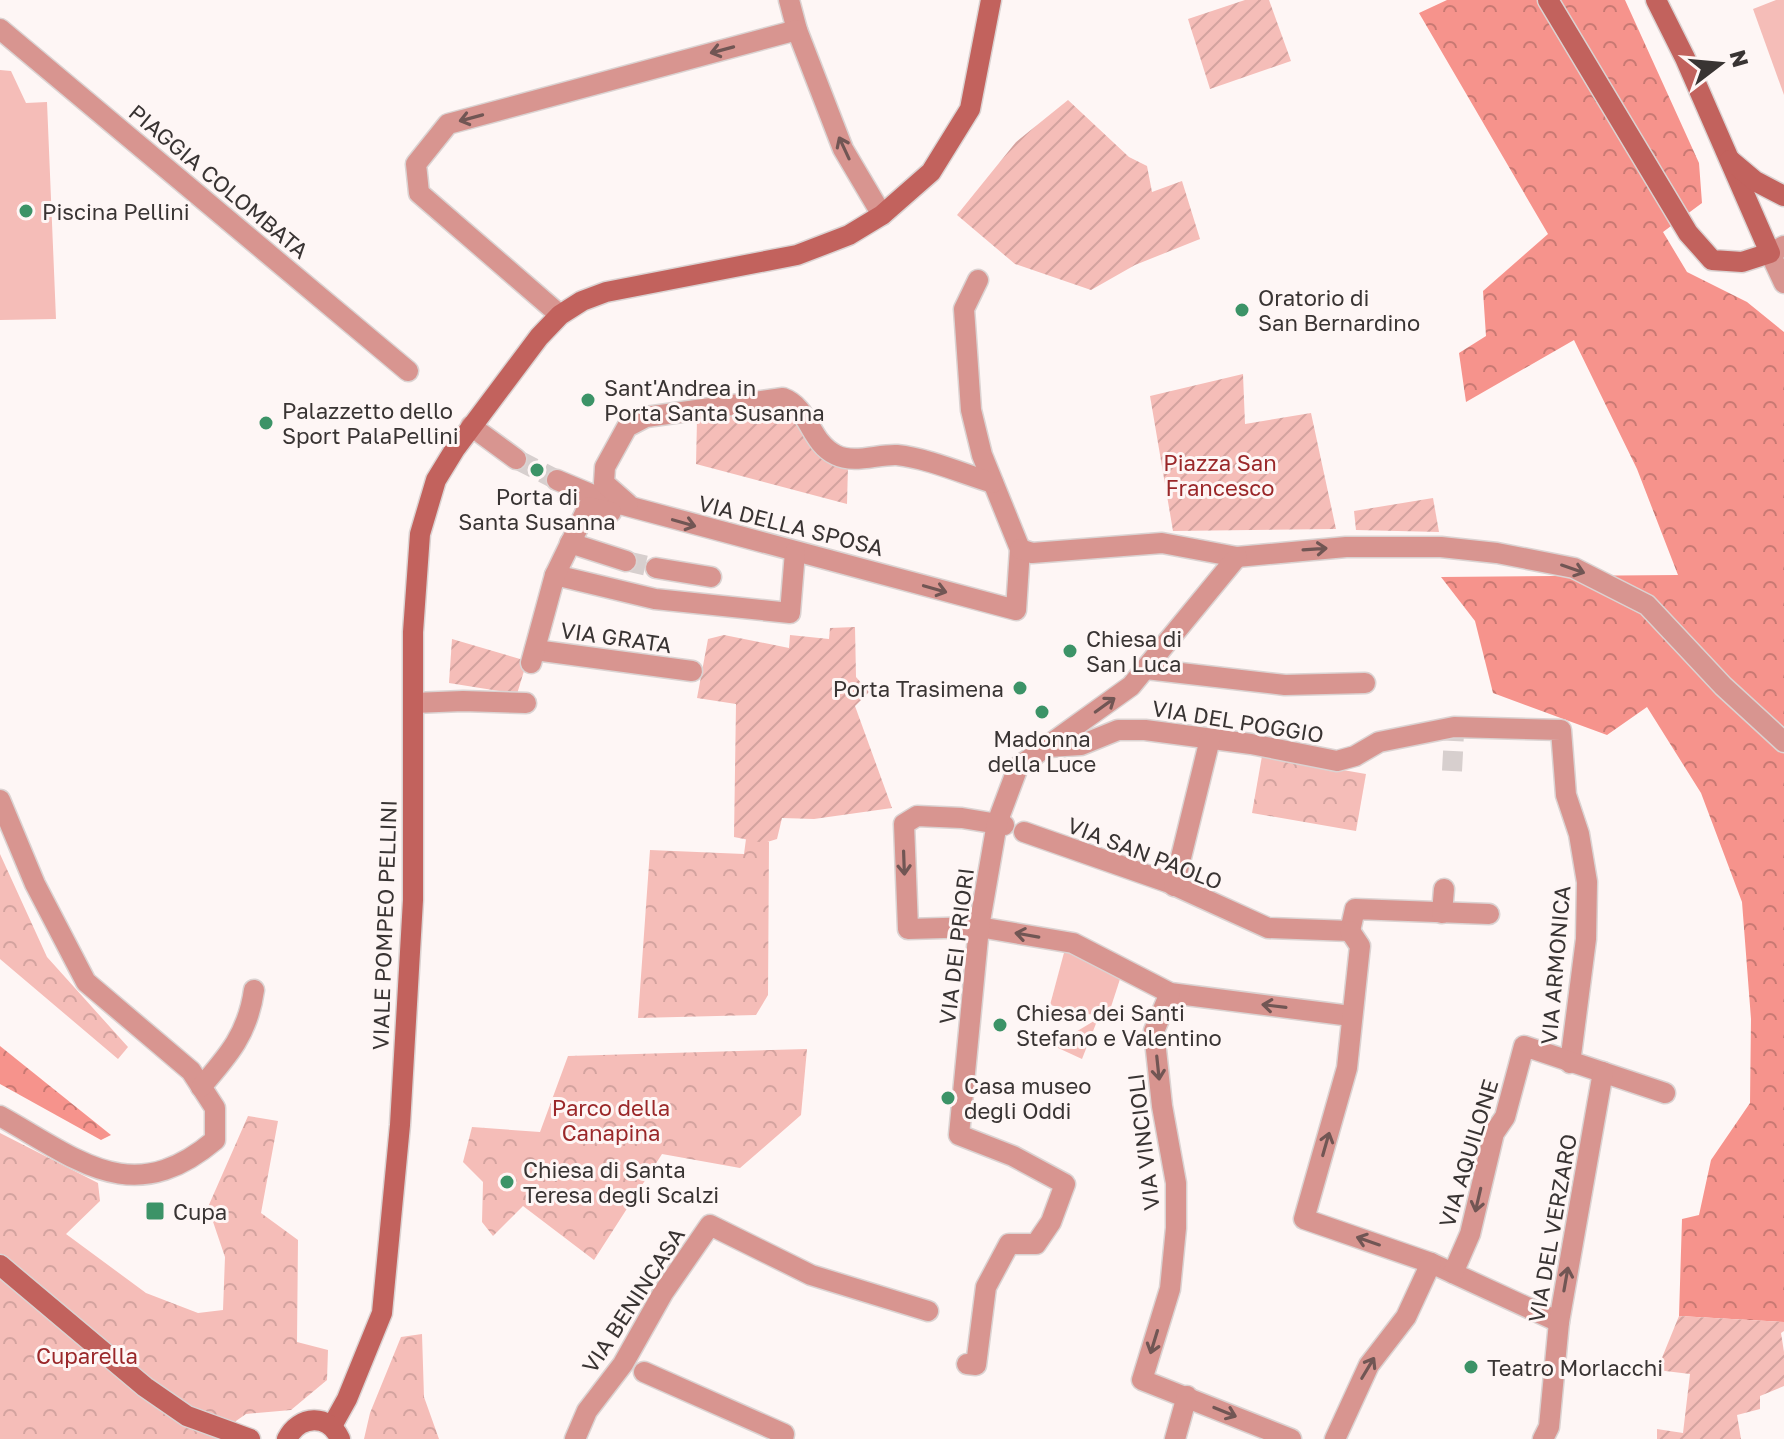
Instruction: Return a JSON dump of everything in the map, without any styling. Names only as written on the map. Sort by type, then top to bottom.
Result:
[{"type":"street","points":[[789,0],[797,30],[843,149],[882,215]]},
{"type":"street","name":"VIALE POMPEO PELLINI","points":[[336,1432],[382,1313],[400,1125],[412,915],[413,632],[420,534],[436,480],[471,426],[539,337],[560,315],[582,301],[606,292],[797,255],[849,235],[882,215],[931,172],[970,109],[991,0]]},
{"type":"street","points":[[1548,0],[1688,233],[1712,260],[1742,262],[1777,250]]},
{"type":"street","points":[[1656,0],[1685,58],[1727,157],[1777,250],[1784,283]]},
{"type":"street","name":"PIAGGIA COLOMBATA","points":[[0,29],[408,371]]},
{"type":"street","points":[[560,315],[419,193],[416,164],[448,124],[797,30]]},
{"type":"street","points":[[1727,157],[1755,181],[1784,196]]},
{"type":"street","points":[[978,280],[964,309],[971,410],[982,455],[1020,549],[1032,553],[1162,543],[1237,557],[1346,547],[1441,547],[1497,553],[1574,568],[1647,605],[1723,686],[1784,742]]},
{"type":"street","points":[[795,552],[790,613],[655,599],[555,575],[588,507],[626,516],[633,509],[604,483],[605,467],[627,427],[646,417],[783,398],[796,402],[816,437],[835,455],[850,458],[897,455],[993,483]]},
{"type":"street","points":[[471,426],[516,459]]},
{"type":"street","name":"VIA DELLA SPOSA","points":[[557,480],[633,509],[1016,610],[1020,549]]},
{"type":"street","points":[[570,543],[626,561]]},
{"type":"street","points":[[1048,747],[1131,686],[1237,557]]},
{"type":"street","points":[[656,568],[711,577]]},
{"type":"street","name":"VIA GRATA","points":[[555,575],[533,657],[692,671]]},
{"type":"street","points":[[1146,669],[1285,685],[1365,683]]},
{"type":"street","points":[[414,703],[526,703]]},
{"type":"street","name":"VIA DEL POGGIO","points":[[1048,747],[1081,745],[1118,730],[1145,730],[1251,744],[1337,761],[1355,756],[1379,742],[1454,730],[1561,730]]},
{"type":"street","name":"VIA ARMONICA","points":[[1561,730],[1566,795],[1579,834],[1587,882],[1586,939],[1570,1063]]},
{"type":"street","points":[[1174,886],[1210,739]]},
{"type":"street","name":"VIA DEI PRIORI","points":[[967,1364],[976,1365],[986,1287],[1009,1244],[1036,1244],[1051,1222],[1065,1184],[1013,1156],[959,1135],[979,927],[1008,827],[1018,767],[1048,747]]},
{"type":"street","points":[[0,800],[35,884],[86,982],[191,1071],[215,1108],[215,1140],[195,1156],[152,1174],[129,1177],[108,1173],[78,1159],[0,1116]]},
{"type":"street","name":"VIA SAN PAOLO","points":[[979,927],[908,929],[904,824],[917,816],[1008,827],[1174,886],[1268,928],[1355,939]]},
{"type":"street","points":[[1442,913],[1444,889]]},
{"type":"street","points":[[1489,914],[1355,909],[1347,1068],[1304,1219],[1431,1263],[1559,1322]]},
{"type":"street","points":[[979,927],[1073,943],[1170,993],[1351,1016]]},
{"type":"street","points":[[201,1087],[235,1048],[254,990]]},
{"type":"street","name":"VIA VINCIOLI","points":[[1170,993],[1154,1031],[1162,1106],[1176,1183],[1176,1228],[1170,1289],[1142,1380],[1187,1396]]},
{"type":"street","name":"VIA AQUILONE","points":[[1453,1273],[1470,1234],[1494,1133],[1505,1117],[1524,1046],[1570,1063]]},
{"type":"street","points":[[1570,1063],[1665,1093]]},
{"type":"street","name":"VIA DEL VERZARO","points":[[1543,1439],[1549,1427],[1559,1322],[1603,1072]]},
{"type":"street","name":"VIA BENINCASA","points":[[575,1439],[587,1411],[633,1368],[663,1293],[710,1225],[811,1275],[928,1311]]},
{"type":"street","points":[[1335,1439],[1369,1365],[1406,1317],[1431,1263]]},
{"type":"street","points":[[0,1265],[145,1387],[187,1416],[250,1439]]},
{"type":"street","points":[[633,1368],[784,1434],[783,1439]]},
{"type":"street","points":[[1175,1439],[1187,1396],[1291,1439]]},
{"type":"street","points":[[287,1439],[293,1429],[307,1420],[316,1419],[336,1432]]},
{"type":"green space","points":[[1245,0],[1269,0],[1291,61],[1210,89],[1188,19]]},
{"type":"green space","points":[[1447,0],[1625,0],[1699,163],[1702,203],[1663,232],[1687,272],[1747,302],[1784,332],[1784,1322],[1679,1316],[1682,1219],[1699,1215],[1711,1160],[1750,1103],[1751,1019],[1742,902],[1701,793],[1647,707],[1607,735],[1493,693],[1475,621],[1441,577],[1678,575],[1637,469],[1574,340],[1466,402],[1459,353],[1486,336],[1483,291],[1548,234],[1419,13]]},
{"type":"green space","points":[[1784,0],[1784,95],[1753,9]]},
{"type":"green space","name":"Piscina Pellini","points":[[0,70],[11,71],[26,103],[47,102],[56,319],[0,320]]},
{"type":"green space","points":[[1068,100],[1129,157],[1147,166],[1152,192],[1182,181],[1200,239],[1135,265],[1091,290],[1015,264],[957,215],[1016,142]]},
{"type":"green space","name":"Piazza San Francesco","points":[[1243,374],[1245,424],[1311,413],[1336,529],[1173,531],[1150,396]]},
{"type":"green space","points":[[782,404],[848,466],[847,504],[696,464],[697,420]]},
{"type":"green space","points":[[1433,498],[1439,532],[1356,530],[1354,511]]},
{"type":"green space","points":[[855,627],[856,677],[869,692],[855,706],[892,808],[814,819],[782,818],[777,839],[764,843],[734,837],[736,704],[697,698],[708,639],[724,635],[789,648],[790,635],[829,639],[830,628]]},
{"type":"green space","points":[[452,639],[527,661],[517,694],[449,683]]},
{"type":"green space","points":[[1262,756],[1366,774],[1356,831],[1252,813]]},
{"type":"green space","points":[[746,839],[769,842],[768,995],[756,1015],[638,1018],[650,850],[744,854]]},
{"type":"green space","points":[[0,854],[47,957],[128,1047],[118,1059],[0,959]]},
{"type":"green space","points":[[1065,949],[1121,976],[1108,1016],[1050,1005]]},
{"type":"green space","points":[[1097,1021],[1082,1059],[1056,1047],[1063,1034],[1069,1036]]},
{"type":"green space","points":[[0,1046],[111,1135],[101,1140],[0,1084]]},
{"type":"green space","name":"Parco della Canapina","points":[[807,1049],[801,1115],[740,1168],[662,1154],[594,1260],[523,1206],[493,1236],[482,1222],[483,1182],[463,1162],[472,1127],[540,1132],[568,1056]]},
{"type":"green space","name":"Cuparella","points":[[248,1116],[278,1121],[261,1213],[298,1240],[297,1342],[328,1350],[327,1380],[291,1410],[246,1414],[236,1421],[234,1439],[0,1439],[0,1133],[98,1183],[100,1201],[66,1234],[146,1293],[198,1313],[223,1310],[225,1257],[208,1207]]},
{"type":"green space","points":[[1679,1316],[1784,1322],[1781,1333],[1784,1386],[1760,1396],[1760,1409],[1737,1415],[1741,1439],[1657,1439],[1657,1429],[1683,1433],[1690,1374],[1657,1370]]},
{"type":"green space","points":[[422,1334],[424,1397],[439,1439],[364,1439],[370,1413],[401,1337]]},
{"type":"tunnel","points":[[516,459],[557,480]]},
{"type":"tunnel","points":[[626,561],[656,568]]},
{"type":"tunnel","points":[[1452,771],[1454,734]]},
{"type":"place","name":"Piscina Pellini","points":[[26,211]]},
{"type":"place","name":"Oratorio di San Bernardino","points":[[1242,310]]},
{"type":"place","name":"Sant'Andrea in Porta Santa Susanna","points":[[588,400]]},
{"type":"place","name":"Palazzetto dello Sport PalaPellini","points":[[266,423]]},
{"type":"place","name":"Porta di Santa Susanna","points":[[537,470]]},
{"type":"place","name":"Chiesa di San Luca","points":[[1070,651]]},
{"type":"place","name":"Porta Trasimena","points":[[1020,688]]},
{"type":"place","name":"Madonna della Luce","points":[[1042,712]]},
{"type":"place","name":"Chiesa dei Santi Stefano e Valentino","points":[[1000,1025]]},
{"type":"place","name":"Casa museo degli Oddi","points":[[948,1098]]},
{"type":"place","name":"Chiesa di Santa Teresa degli Scalzi","points":[[507,1182]]},
{"type":"place","name":"Cupa","points":[[155,1211]]},
{"type":"place","name":"Teatro Morlacchi","points":[[1471,1367]]}]
